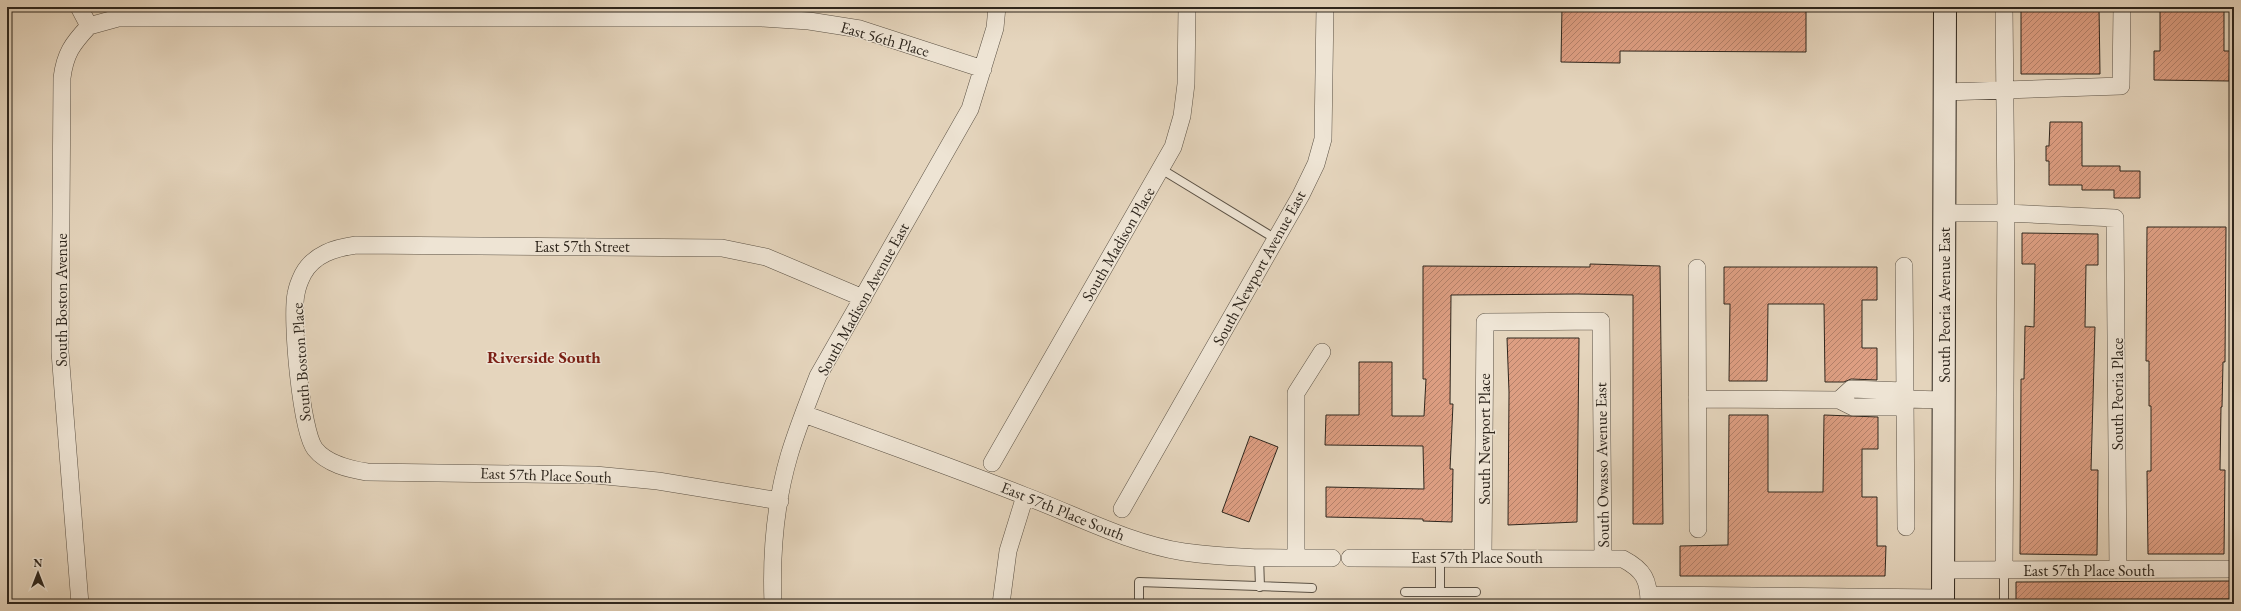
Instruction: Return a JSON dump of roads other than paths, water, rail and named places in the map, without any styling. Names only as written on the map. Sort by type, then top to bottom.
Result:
[{"type":"main road","name":"South Peoria Avenue East","points":[[1944,601],[1945,7]]},
{"type":"street","points":[[80,7],[89,26]]},
{"type":"street","name":"South Madison Avenue East","points":[[773,604],[773,544],[780,501],[789,457],[818,376],[970,109],[995,28],[998,7]]},
{"type":"street","name":"South Madison Place","points":[[992,463],[1173,147],[1182,116],[1186,84],[1187,7]]},
{"type":"street","name":"South Newport Avenue East","points":[[1122,509],[1276,239],[1316,164],[1323,139],[1325,105],[1325,7]]},
{"type":"street","points":[[2004,7],[2006,213],[2004,570]]},
{"type":"street","points":[[1945,92],[2122,86],[2122,7]]},
{"type":"street","name":"East 56th Place","points":[[89,26],[118,18],[291,13],[762,13],[860,29],[983,69]]},
{"type":"street","name":"South Boston Avenue","points":[[80,604],[60,352],[62,78],[64,60],[71,48],[89,26]]},
{"type":"street","points":[[1944,213],[2006,213]]},
{"type":"street","name":"South Peoria Place","points":[[2006,213],[2115,218],[2118,570]]},
{"type":"street","name":"East 57th Street","points":[[303,274],[314,260],[333,249],[356,245],[722,248],[766,257],[863,298]]},
{"type":"street","points":[[1904,266],[1906,527]]},
{"type":"street","points":[[1697,268],[1698,529]]},
{"type":"street","name":"South Boston Place","points":[[303,274],[296,294],[295,318],[303,413],[306,431],[315,449]]},
{"type":"street","name":"South Owasso Avenue East","points":[[1485,322],[1601,321],[1603,557],[1623,558],[1637,566],[1645,578],[1649,599]]},
{"type":"street","name":"South Newport Place","points":[[1483,557],[1485,322]]},
{"type":"street","points":[[1296,558],[1296,393],[1322,352]]},
{"type":"street","points":[[1697,399],[1839,400],[1851,389],[1905,399],[1944,400]]},
{"type":"street","name":"East 57th Place South","points":[[804,414],[1025,496],[1114,533],[1152,545],[1208,555],[1332,558]]},
{"type":"street","name":"East 57th Place South","points":[[315,449],[344,468],[367,472],[595,475],[658,481],[780,501]]},
{"type":"street","points":[[1001,604],[1008,551],[1025,496]]},
{"type":"street","name":"East 57th Place South","points":[[1350,558],[1603,557]]},
{"type":"street","name":"East 57th Place South","points":[[1944,570],[2234,569]]},
{"type":"street","points":[[1649,599],[1944,601]]},
{"type":"lane","points":[[1161,169],[1276,239]]},
{"type":"lane","points":[[1259,557],[1260,587]]},
{"type":"lane","points":[[1440,557],[1440,592]]},
{"type":"lane","points":[[2004,570],[2004,604]]},
{"type":"lane","points":[[1139,604],[1139,582],[1312,588]]},
{"type":"lane","points":[[1405,592],[1476,592]]},
{"type":"district","name":"Riverside South","points":[[544,357]]}]
